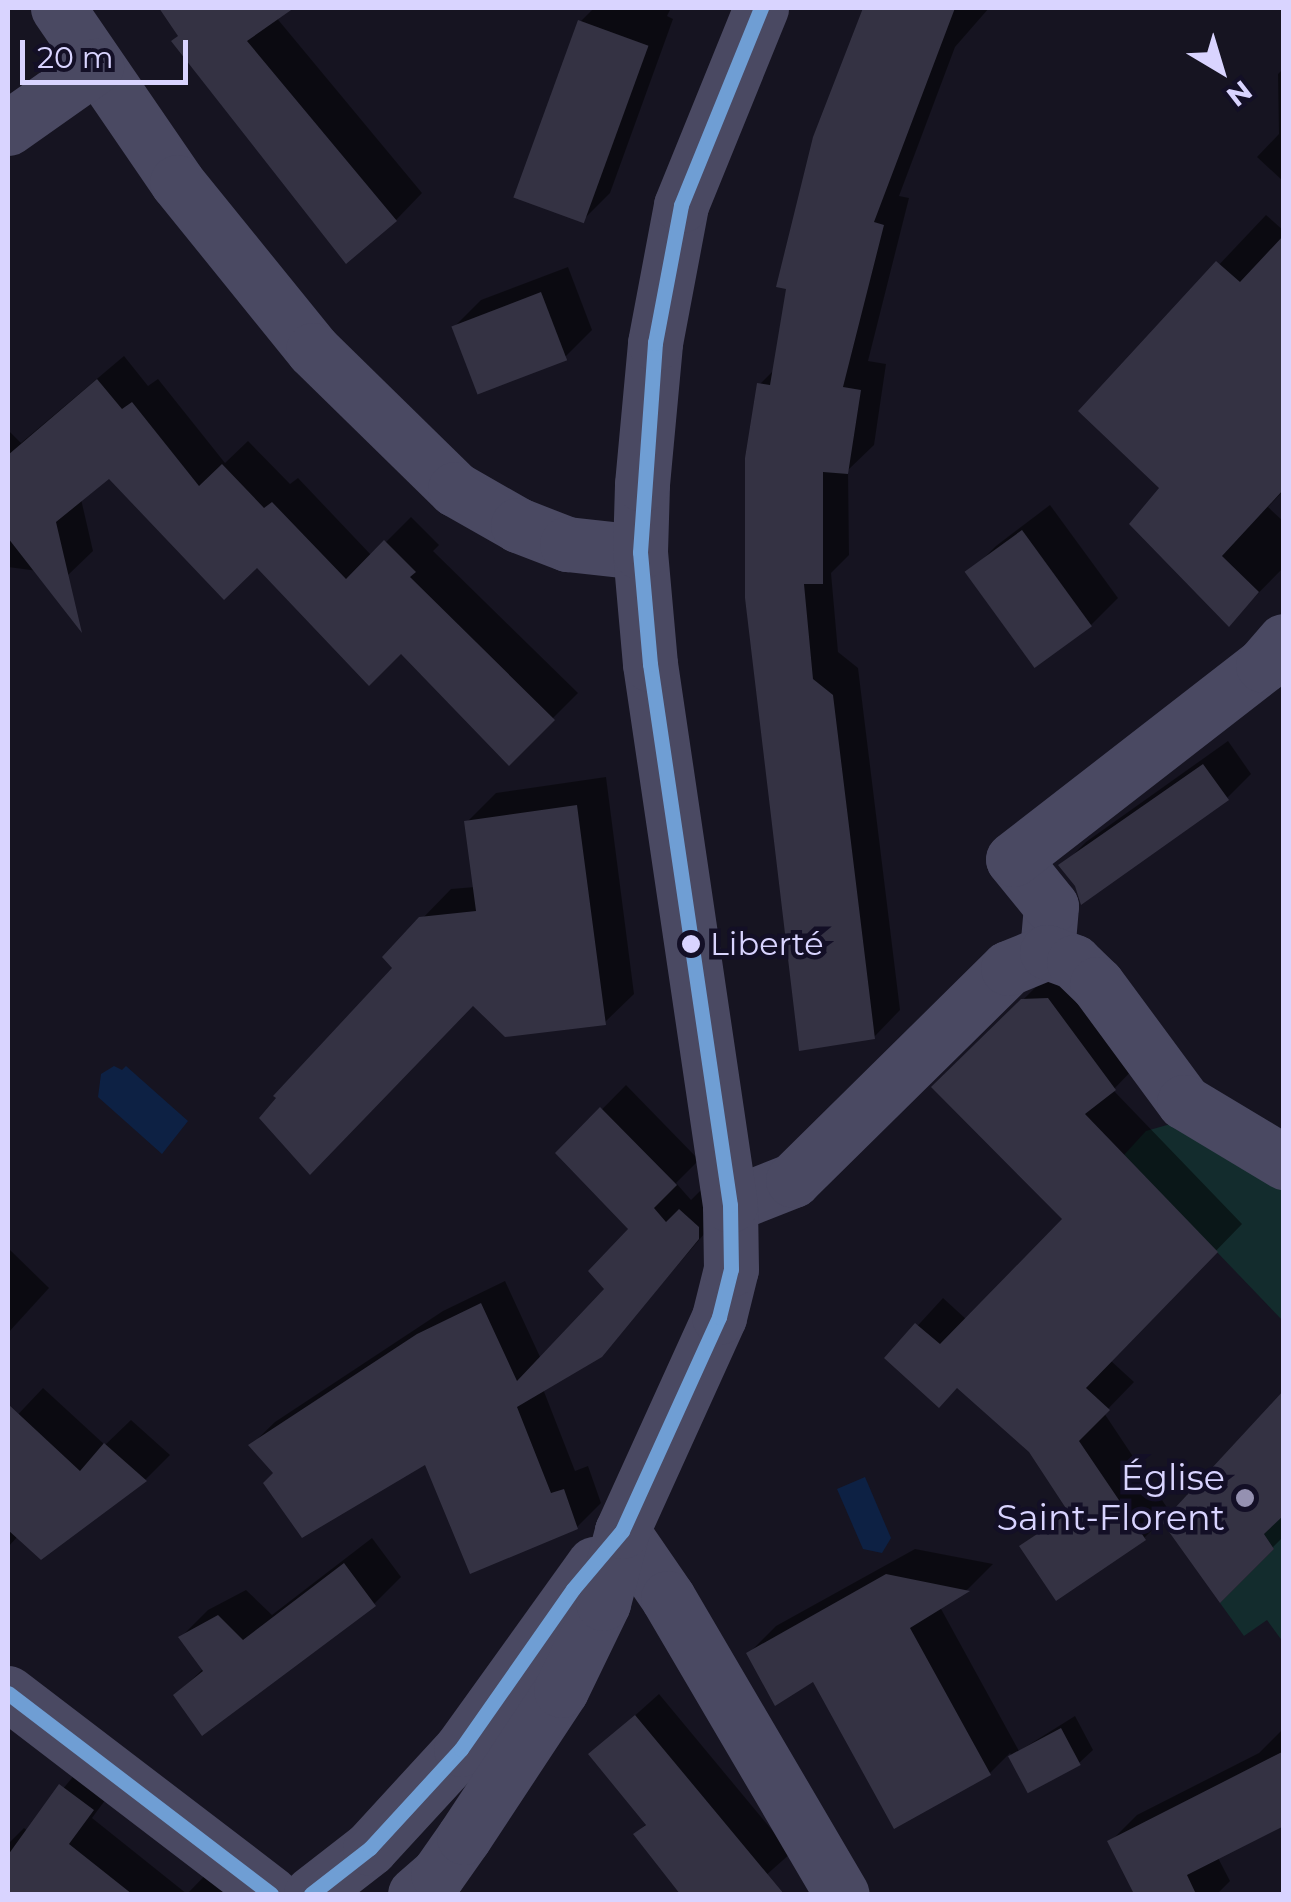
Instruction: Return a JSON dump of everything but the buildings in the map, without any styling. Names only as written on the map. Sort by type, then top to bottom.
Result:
[{"type":"street","points":[[58,8],[177,182],[313,350],[455,489],[518,526],[567,544],[640,552]]},
{"type":"street","points":[[415,1894],[438,1874],[560,1690],[604,1603],[622,1531],[719,1317],[731,1269],[730,1206],[650,664],[640,552],[656,344],[681,205],[761,8]]},
{"type":"street","points":[[8,128],[96,66]]},
{"type":"street","points":[[1047,952],[1051,906],[1013,859],[1263,665],[1284,640]]},
{"type":"street","points":[[730,1206],[792,1180],[1008,968],[1047,952],[1074,962],[1097,984],[1184,1102],[1284,1162]]},
{"type":"street","points":[[311,1894],[370,1848],[462,1749],[573,1589],[622,1531]]},
{"type":"street","points":[[622,1531],[661,1586],[842,1894]]},
{"type":"street","points":[[8,1692],[272,1894]]},
{"type":"street","points":[[446,1894],[464,1837]]},
{"type":"green space","points":[[1181,1121],[1283,1181],[1283,1321],[1124,1155],[1146,1131]]},
{"type":"green space","points":[[1283,1515],[1283,1642],[1267,1620],[1244,1636],[1220,1603],[1274,1549],[1264,1534]]},
{"type":"water","points":[[114,1066],[122,1070],[126,1066],[188,1121],[162,1154],[98,1097],[101,1074]]},
{"type":"water","points":[[865,1477],[891,1538],[882,1553],[863,1549],[837,1489]]},
{"type":"transit line","points":[[311,1894],[370,1848],[461,1749],[573,1589],[622,1531],[719,1317],[731,1269],[730,1205],[650,664],[640,552],[655,343],[681,205],[761,8]]},
{"type":"transit line","points":[[8,1693],[271,1894]]},
{"type":"place","name":"Liberté","points":[[691,944]]},
{"type":"place","name":"Église Saint-Florent","points":[[1245,1498]]}]
